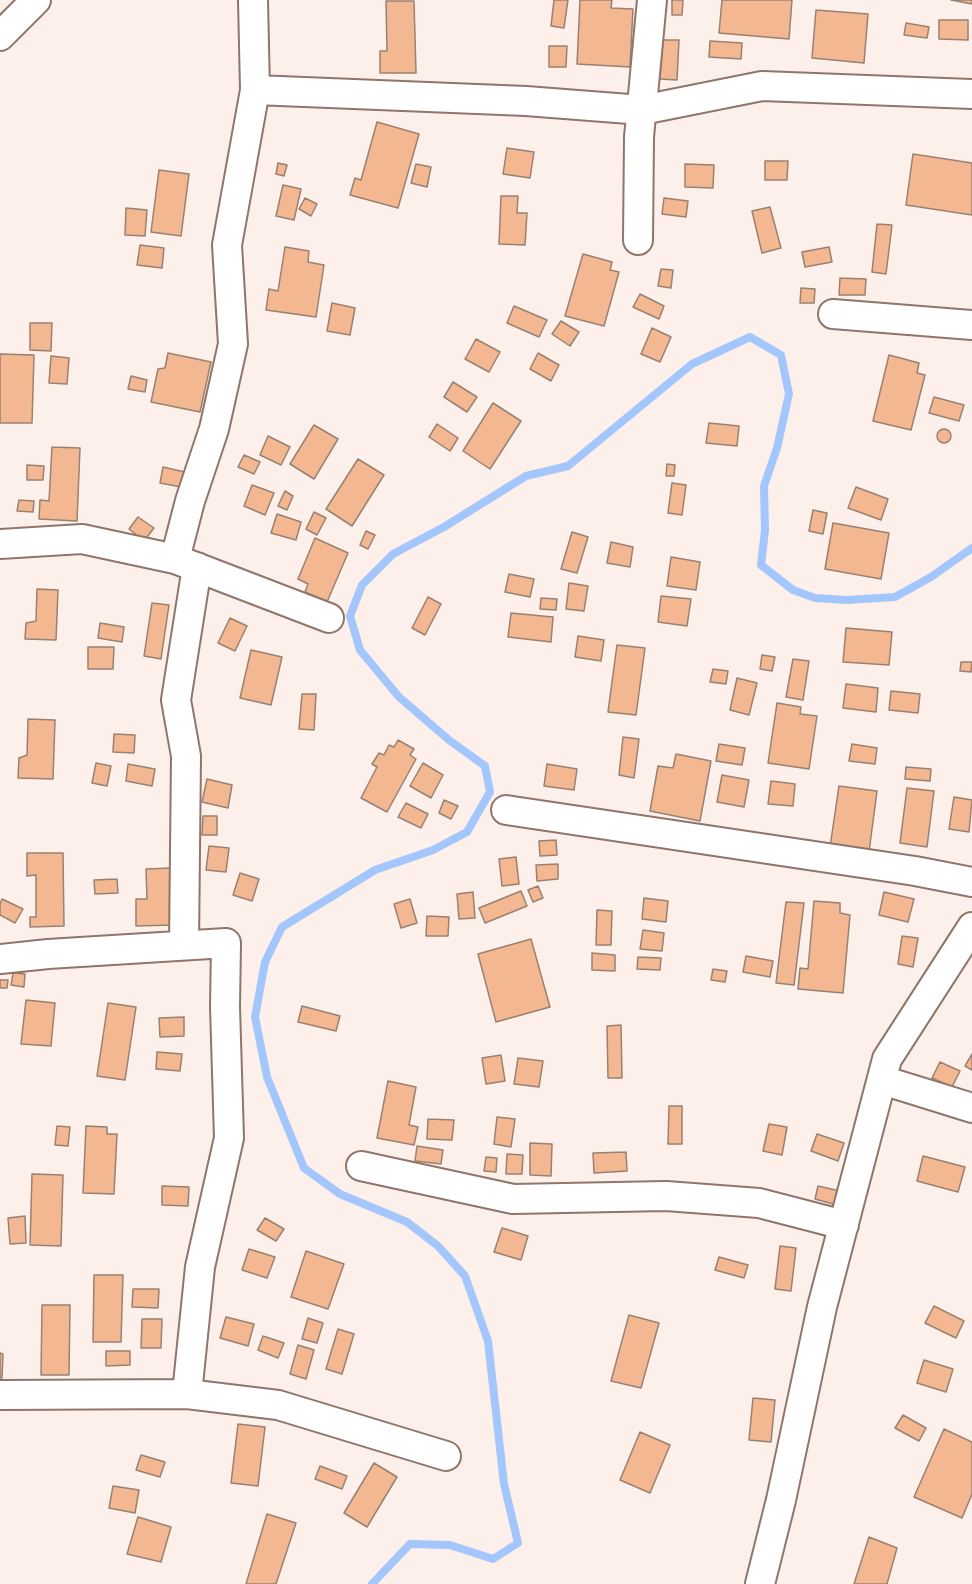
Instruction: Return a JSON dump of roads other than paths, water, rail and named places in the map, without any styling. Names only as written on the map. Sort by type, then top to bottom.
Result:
[{"type":"street","points":[[0,36],[36,0]]},
{"type":"street","points":[[184,945],[186,756],[176,700],[190,501],[214,429],[232,344],[227,245],[255,90],[253,0]]},
{"type":"street","points":[[638,240],[639,137],[652,0]]},
{"type":"street","points":[[255,90],[526,101],[642,110],[762,86],[972,94]]},
{"type":"street","points":[[833,314],[972,325]]},
{"type":"street","points":[[0,544],[82,539],[186,563],[329,618]]},
{"type":"street","points":[[506,810],[972,882]]},
{"type":"street","points":[[760,1584],[781,1500],[822,1307],[887,1059],[972,927]]},
{"type":"street","points":[[0,959],[226,944],[225,1008],[229,1138],[200,1267],[187,1394]]},
{"type":"street","points":[[882,1080],[972,1108]]},
{"type":"street","points":[[361,1166],[513,1199],[666,1196],[759,1203],[844,1224]]},
{"type":"street","points":[[0,1395],[187,1394],[278,1405],[446,1456]]},
{"type":"waterway","points":[[372,1584],[410,1544],[450,1545],[493,1559],[518,1543],[504,1484],[488,1341],[465,1276],[438,1246],[407,1222],[340,1194],[304,1168],[267,1077],[255,1017],[265,962],[282,927],[375,870],[433,850],[467,832],[490,792],[485,766],[449,740],[399,697],[360,650],[350,616],[362,585],[393,554],[444,527],[526,476],[568,466],[692,364],[750,337],[781,355],[789,394],[777,448],[764,486],[765,530],[761,565],[793,590],[815,598],[847,600],[895,597],[931,577],[972,548]]}]
